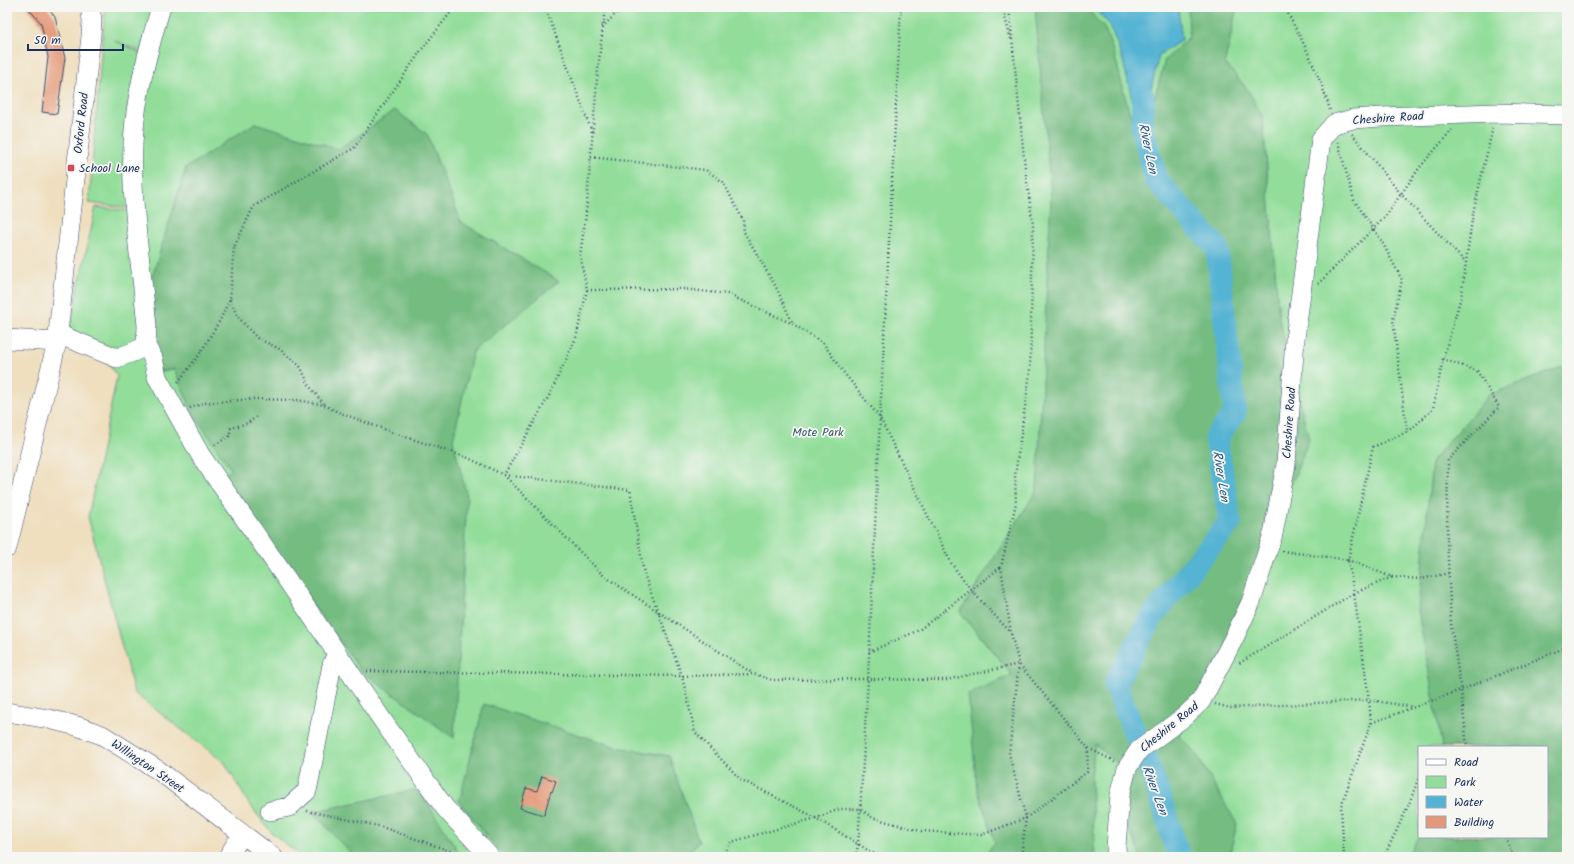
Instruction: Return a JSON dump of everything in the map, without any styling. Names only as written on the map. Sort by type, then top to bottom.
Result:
[{"type":"street","points":[[161,7],[143,73],[135,119],[133,146],[135,209],[148,326],[146,346],[153,358],[157,376],[201,456],[349,671],[445,808],[490,857]]},
{"type":"street","name":"Oxford Road","points":[[57,338],[93,11]]},
{"type":"street","name":"Cheshire Road","points":[[1117,857],[1116,847],[1120,795],[1127,768],[1139,750],[1184,717],[1201,701],[1251,602],[1273,534],[1286,464],[1290,397],[1300,302],[1321,139],[1338,123],[1382,116],[1505,113],[1567,115]]},
{"type":"street","points":[[7,338],[57,338],[117,358],[146,346]]},
{"type":"street","points":[[7,548],[12,508],[57,338]]},
{"type":"street","points":[[270,811],[289,808],[307,791],[332,665],[337,653]]},
{"type":"street","name":"Willington Street","points":[[7,712],[49,718],[102,735],[158,770],[273,857]]},
{"type":"street","points":[[228,857],[242,834]]},
{"type":"path","points":[[178,382],[199,355],[219,322],[230,299],[234,247],[254,206],[354,148],[422,48],[455,7]]},
{"type":"path","points":[[545,7],[592,134]]},
{"type":"path","points":[[504,475],[550,394],[576,338],[587,290],[580,255],[586,214],[592,134],[605,7]]},
{"type":"path","points":[[602,27],[623,7]]},
{"type":"path","points":[[856,857],[868,679],[901,7]]},
{"type":"path","points":[[1002,7],[1013,45]]},
{"type":"path","points":[[1009,7],[1025,168],[1033,225],[1030,372],[1015,476],[1016,503],[1001,567],[1011,633],[1019,664],[1009,754],[1026,818],[1021,857]]},
{"type":"path","points":[[1284,7],[1298,32],[1321,81],[1338,123],[1354,200],[1381,240],[1402,280],[1393,320],[1407,432]]},
{"type":"path","points":[[1344,857],[1341,806],[1371,723],[1354,593],[1348,560],[1373,447],[1407,432],[1433,409],[1443,360],[1460,297],[1473,213],[1505,113]]},
{"type":"path","points":[[1300,302],[1385,217],[1420,167],[1465,114]]},
{"type":"path","points":[[1338,123],[1401,194],[1466,262]]},
{"type":"path","points":[[591,157],[706,170],[723,182],[743,220],[744,232],[776,287],[793,324]]},
{"type":"path","points":[[587,290],[682,289],[727,294],[793,324],[823,343],[844,373],[880,418],[951,563],[971,590],[1011,633]]},
{"type":"path","points":[[230,299],[238,317],[257,338],[278,348],[300,366],[310,387],[324,405]]},
{"type":"path","points":[[1443,360],[1476,371],[1499,406],[1448,460],[1447,537],[1451,625],[1462,690],[1467,746]]},
{"type":"path","points":[[188,408],[204,403],[254,399],[297,400],[324,405],[380,428],[466,457],[504,475],[630,490],[644,574],[682,676],[695,732],[740,779],[816,818],[879,857]]},
{"type":"path","points":[[215,445],[229,436],[231,428],[248,424],[256,417]]},
{"type":"path","points":[[504,475],[604,576],[754,674],[772,680],[946,680],[1019,664]]},
{"type":"path","points":[[1268,550],[1348,560],[1392,577],[1421,579],[1449,573]]},
{"type":"path","points":[[869,652],[918,630],[1001,567]]},
{"type":"path","points":[[1232,668],[1354,593],[1392,577]]},
{"type":"path","points":[[1371,723],[1462,690],[1567,647]]},
{"type":"path","points":[[1019,664],[1088,748],[1127,768]]},
{"type":"path","points":[[349,671],[682,676],[754,674]]},
{"type":"path","points":[[1201,701],[1230,708],[1369,700],[1413,707]]},
{"type":"path","points":[[723,857],[731,842],[816,818],[840,809],[860,809],[873,818],[921,831],[981,835],[1026,818],[1087,772],[1088,748]]},
{"type":"path","points":[[1384,857],[1409,804],[1418,779]]},
{"type":"path","points":[[289,808],[379,826],[467,857]]},
{"type":"path","points":[[1506,838],[1513,857]]},
{"type":"green space","name":"Mote Park","points":[[105,7],[1567,7],[1567,857],[302,857],[272,833],[249,804],[225,763],[134,693],[88,517],[117,376],[98,350],[69,329],[96,207],[130,211],[145,53],[113,40],[144,55],[129,208],[89,203]]},
{"type":"green space","points":[[1035,7],[1090,7],[1094,17],[1104,28],[1111,44],[1136,131],[1146,129],[1165,60],[1189,37],[1188,7],[1237,7],[1225,63],[1248,90],[1263,117],[1279,318],[1309,439],[1237,625],[1179,736],[1195,752],[1237,824],[1229,857],[1141,857],[1124,816],[1128,773],[1095,744],[1091,779],[1095,857],[984,857],[995,842],[977,789],[968,694],[1012,675],[960,612],[1037,490],[1051,197]]},
{"type":"green space","points":[[395,110],[427,134],[461,222],[559,281],[473,351],[453,440],[467,497],[454,738],[361,671],[222,477],[231,469],[192,411],[174,369],[159,372],[149,287],[186,168],[255,123],[339,149]]},
{"type":"green space","points":[[1567,365],[1567,857],[1406,857],[1418,838],[1548,838],[1548,746],[1442,746],[1418,610],[1432,461],[1489,395]]},
{"type":"green space","points":[[484,704],[617,747],[669,756],[699,842],[683,857],[507,857],[497,848],[459,802]]},
{"type":"green space","points":[[418,789],[462,857],[354,857],[313,812]]},
{"type":"water","points":[[1093,7],[1178,7],[1182,40],[1159,55],[1142,128],[1134,109],[1123,61],[1110,25]]},
{"type":"building","points":[[27,7],[47,7],[55,17],[65,58],[57,114],[42,112],[48,57],[41,23]]},
{"type":"building","points":[[542,776],[556,781],[552,792],[551,791],[544,815],[520,808],[526,788],[537,791]]},
{"type":"waterway","name":"River Len","points":[[1143,97],[1142,128],[1156,180],[1217,248],[1235,413],[1216,437],[1230,522],[1151,618],[1115,684],[1156,785],[1179,857]]},
{"type":"place","name":"School Lane","points":[[71,168]]}]
